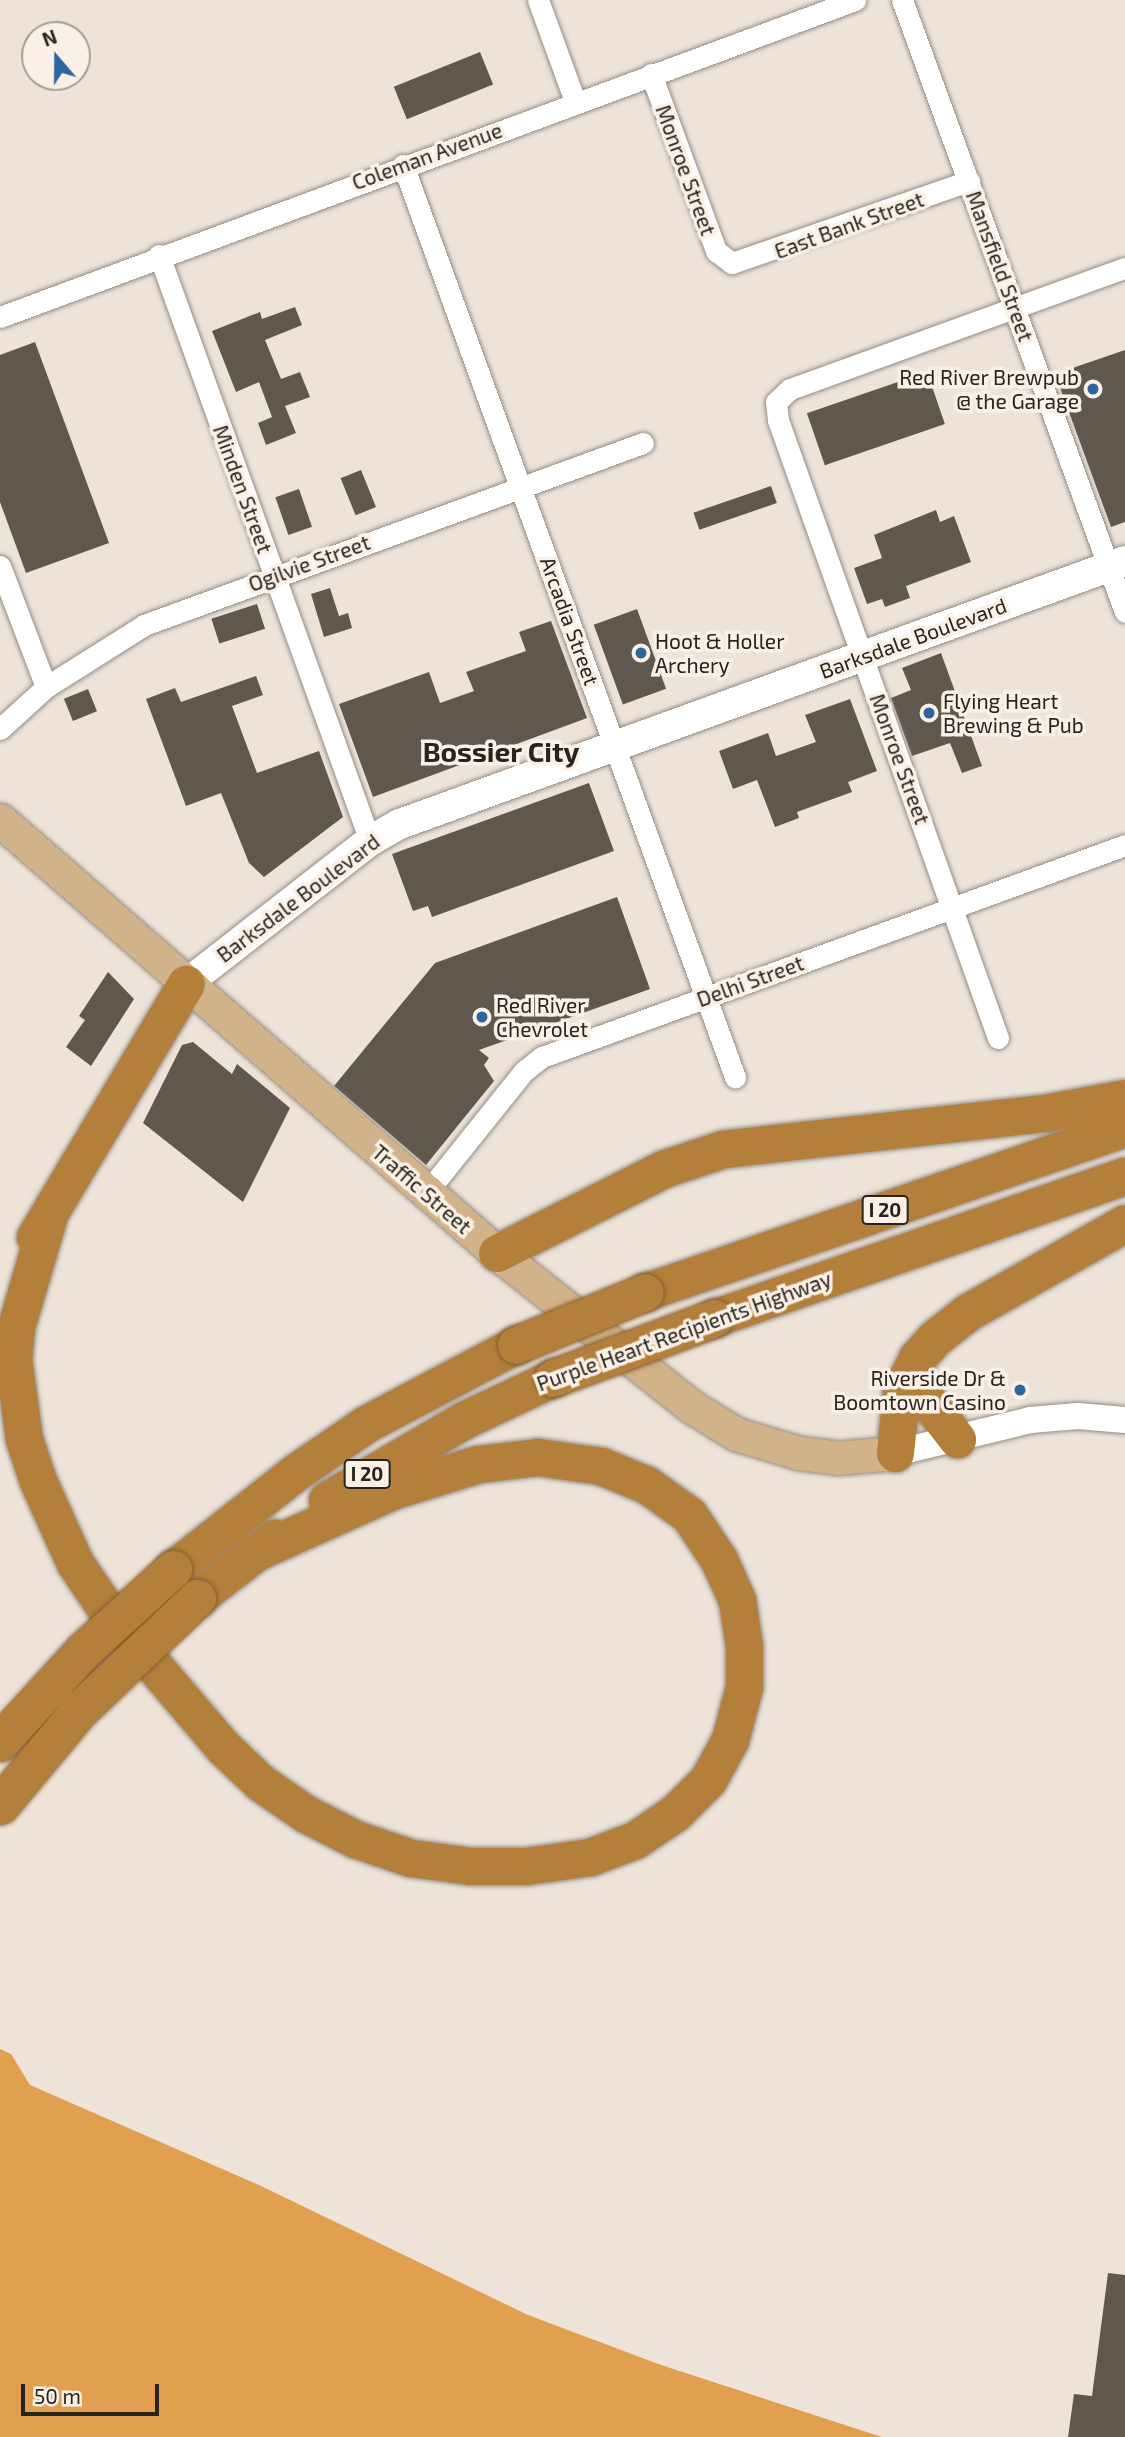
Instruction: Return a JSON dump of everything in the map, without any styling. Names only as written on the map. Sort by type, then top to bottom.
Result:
[{"type":"highway","points":[[0,1303],[23,1255],[48,1218],[186,984]]},
{"type":"highway","points":[[497,1253],[663,1170],[723,1149],[1045,1113],[1125,1098]]},
{"type":"highway","name":"I 20","points":[[0,1742],[83,1651],[173,1569],[296,1472],[366,1424],[516,1345],[645,1292],[1125,1128]]},
{"type":"highway","name":"Purple Heart Recipients Highway","points":[[0,1805],[79,1710],[197,1598],[254,1553],[378,1468],[553,1378],[713,1318],[1125,1176]]},
{"type":"highway","points":[[48,1218],[16,1326],[13,1359],[22,1428],[38,1481],[75,1563],[108,1612],[223,1747],[261,1783],[306,1814],[355,1839],[411,1858],[470,1866],[526,1866],[590,1857],[635,1840],[675,1813],[708,1780],[730,1740],[744,1687],[744,1646],[737,1600],[723,1570],[689,1515],[647,1485],[601,1466],[538,1457],[433,1476],[254,1553]]},
{"type":"highway","points":[[895,1454],[895,1417],[908,1376],[927,1347],[956,1321],[1125,1223]]},
{"type":"highway","points":[[908,1376],[957,1439]]},
{"type":"main road","name":"Barksdale Boulevard","points":[[186,984],[370,841],[401,824],[1117,564]]},
{"type":"main road","name":"Traffic Street","points":[[0,820],[497,1253],[692,1407],[736,1434],[823,1457],[895,1454]]},
{"type":"street","points":[[538,0],[575,101]]},
{"type":"street","name":"Coleman Avenue","points":[[0,317],[159,255],[855,0]]},
{"type":"street","name":"Mansfield Street","points":[[902,0],[1016,308],[1117,564],[1125,612]]},
{"type":"street","name":"Monroe Street","points":[[651,74],[716,251],[728,262]]},
{"type":"street","name":"Arcadia Street","points":[[403,165],[735,1077]]},
{"type":"street","name":"East Bank Street","points":[[728,262],[751,260],[968,181]]},
{"type":"street","name":"Minden Street","points":[[159,255],[370,841]]},
{"type":"street","points":[[1016,308],[1125,268]]},
{"type":"street","name":"Monroe Street","points":[[998,1038],[778,420],[776,402],[790,389],[1016,308]]},
{"type":"street","name":"Ogilvie Street","points":[[0,729],[46,687],[144,625],[643,443]]},
{"type":"street","points":[[0,566],[46,687]]},
{"type":"street","name":"Delhi Street","points":[[427,1192],[532,1063],[706,996],[1125,845]]},
{"type":"street","points":[[895,1454],[1038,1419],[1125,1420]]},
{"type":"shaded area","points":[[0,2049],[11,2054],[30,2085],[259,2185],[528,2315],[661,2365],[882,2437],[0,2437]]},
{"type":"building","points":[[480,52],[493,84],[407,119],[394,87]]},
{"type":"building","points":[[295,307],[302,325],[265,340],[281,379],[300,372],[310,397],[285,406],[296,433],[266,445],[258,423],[272,417],[259,382],[236,392],[212,331],[260,312],[262,319]]},
{"type":"building","points":[[35,342],[109,543],[26,573],[0,502],[0,355]]},
{"type":"building","points":[[1125,350],[1125,522],[1111,527],[1055,374]]},
{"type":"building","points":[[927,372],[945,424],[825,465],[807,413]]},
{"type":"building","points":[[361,470],[376,507],[356,515],[341,478]]},
{"type":"building","points":[[771,486],[777,503],[699,530],[693,513]]},
{"type":"building","points":[[299,489],[312,527],[288,535],[275,497]]},
{"type":"building","points":[[936,510],[940,522],[954,516],[971,562],[906,586],[910,598],[885,607],[882,599],[867,604],[854,568],[882,558],[874,535]]},
{"type":"building","points":[[330,588],[339,616],[348,613],[352,628],[324,637],[311,594]]},
{"type":"building","points":[[257,604],[265,629],[219,644],[211,619]]},
{"type":"building","points":[[637,609],[666,689],[623,705],[594,625]]},
{"type":"building","points":[[551,621],[587,718],[373,797],[339,704],[429,672],[440,703],[474,691],[466,672],[526,651],[519,632]]},
{"type":"building","name":"Flying Heart Brewing & Pub","points":[[941,653],[982,766],[962,773],[950,743],[912,756],[891,698],[911,690],[902,668]]},
{"type":"building","points":[[256,676],[263,695],[232,706],[257,773],[319,751],[343,817],[264,877],[249,863],[221,793],[186,806],[146,699],[175,688],[181,702]]},
{"type":"building","points":[[88,689],[97,711],[73,721],[64,699]]},
{"type":"building","points":[[850,699],[877,771],[848,782],[852,792],[797,812],[799,818],[775,827],[757,780],[733,789],[719,751],[768,733],[776,756],[816,742],[805,715]]},
{"type":"building","points":[[589,783],[614,851],[432,917],[428,906],[413,911],[392,854]]},
{"type":"building","name":"Red River Chevrolet","points":[[617,897],[650,989],[479,1050],[489,1058],[484,1065],[494,1081],[426,1165],[334,1086],[435,963]]},
{"type":"building","points":[[108,972],[134,999],[91,1066],[66,1047],[85,1020],[79,1016]]},
{"type":"building","points":[[193,1042],[232,1074],[237,1064],[290,1108],[243,1202],[143,1123],[182,1045]]},
{"type":"building","points":[[1108,2273],[1125,2275],[1125,2437],[1068,2437],[1074,2394],[1092,2396]]},
{"type":"place","name":"Red River Brewpub @ the Garage","points":[[1093,389]]},
{"type":"place","name":"Hoot & Holler Archery","points":[[641,653]]},
{"type":"place","name":"Flying Heart Brewing & Pub","points":[[929,713]]},
{"type":"place","name":"Red River Chevrolet","points":[[482,1017]]},
{"type":"place","name":"Riverside Dr & Boomtown Casino","points":[[1020,1390]]},
{"type":"district","name":"Bossier City","points":[[501,751]]}]
